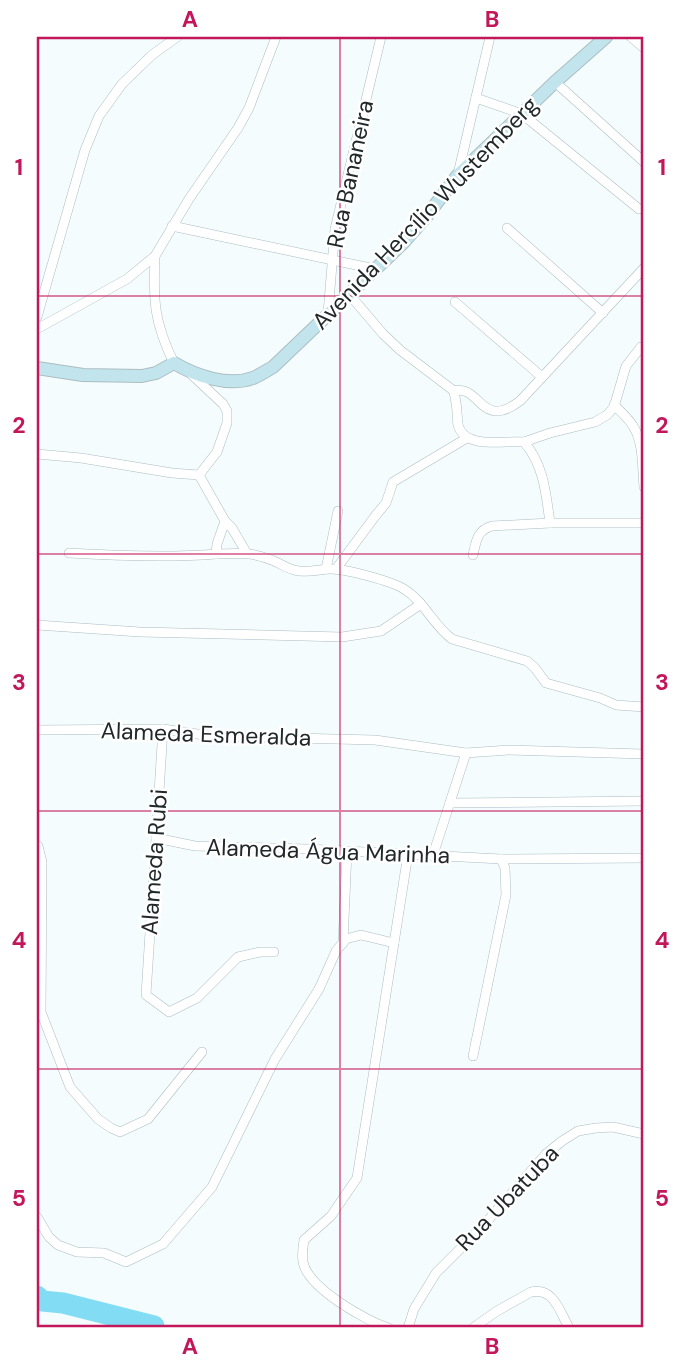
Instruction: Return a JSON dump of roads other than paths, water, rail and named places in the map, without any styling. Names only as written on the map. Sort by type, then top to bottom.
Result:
[{"type":"street","points":[[37,317],[85,150],[99,116],[122,84],[152,55],[177,37]]},
{"type":"street","points":[[37,329],[127,279],[155,256],[204,176],[238,128],[249,108],[276,37]]},
{"type":"street","name":"Rua Bananeira","points":[[328,313],[335,229],[381,37]]},
{"type":"street","points":[[457,176],[490,37]]},
{"type":"street","name":"Avenida Hercílio Wustemberg","points":[[174,363],[190,373],[236,381],[253,378],[273,368],[404,242],[457,176],[606,37]]},
{"type":"street","points":[[631,37],[644,48]]},
{"type":"street","points":[[555,82],[644,162]]},
{"type":"street","points":[[475,98],[522,114],[639,209]]},
{"type":"street","points":[[172,226],[375,269]]},
{"type":"street","points":[[507,228],[603,313]]},
{"type":"street","points":[[37,368],[83,375],[142,376],[156,373],[174,363],[165,346],[155,308],[155,256]]},
{"type":"street","points":[[454,391],[466,390],[484,407],[493,411],[503,411],[520,401],[644,268]]},
{"type":"street","points":[[349,294],[391,342],[454,391],[457,423],[467,438],[480,441],[524,442],[595,422],[607,415],[614,405],[626,366],[641,346]]},
{"type":"street","points":[[454,302],[542,377]]},
{"type":"street","points":[[190,373],[227,411],[227,423],[217,452],[199,475]]},
{"type":"street","points":[[614,405],[632,424],[637,434],[644,487]]},
{"type":"street","points":[[336,569],[386,503],[393,482],[467,438]]},
{"type":"street","points":[[524,442],[540,467],[550,523]]},
{"type":"street","points":[[37,454],[199,475]]},
{"type":"street","points":[[199,475],[246,552]]},
{"type":"street","points":[[326,569],[338,511]]},
{"type":"street","points":[[216,554],[225,521]]},
{"type":"street","points":[[473,555],[480,533],[485,527],[550,523],[644,523]]},
{"type":"street","points":[[69,553],[188,557],[246,552],[271,559],[294,570],[317,572],[336,569],[395,584],[421,604],[442,632],[452,639],[527,661],[546,683],[616,705],[644,707]]},
{"type":"street","points":[[37,625],[140,632],[342,636],[381,631],[421,604]]},
{"type":"street","name":"Alameda Esmeralda","points":[[37,730],[163,729],[211,736],[375,740],[466,753],[509,750],[644,754]]},
{"type":"street","name":"Alameda Rubi","points":[[163,729],[146,995],[169,1013],[197,998],[238,957],[274,952]]},
{"type":"street","points":[[433,855],[466,753]]},
{"type":"street","points":[[450,803],[644,801]]},
{"type":"street","name":"Alameda Água Marinha","points":[[156,838],[195,846],[501,859],[644,858]]},
{"type":"street","points":[[37,846],[42,862],[41,1012],[70,1087],[98,1119],[120,1132],[148,1119],[202,1052]]},
{"type":"street","points":[[343,943],[347,851]]},
{"type":"street","points":[[389,1328],[360,1315],[318,1287],[303,1263],[304,1240],[331,1216],[356,1178],[408,854]]},
{"type":"street","points":[[473,1056],[506,895],[505,868],[501,859]]},
{"type":"street","points":[[37,1217],[49,1237],[58,1245],[77,1252],[104,1253],[126,1262],[163,1244],[212,1187],[275,1059],[319,989],[336,951],[346,939],[360,935],[394,943]]},
{"type":"street","name":"Rua Ubatuba","points":[[408,1328],[414,1309],[436,1273],[482,1227],[554,1147],[578,1131],[596,1128],[614,1127],[644,1134]]},
{"type":"street","points":[[473,1328],[497,1311],[536,1291],[552,1298],[559,1306],[562,1324],[569,1328]]},
{"type":"waterway","points":[[37,1296],[42,1301],[63,1303],[154,1326]]}]
